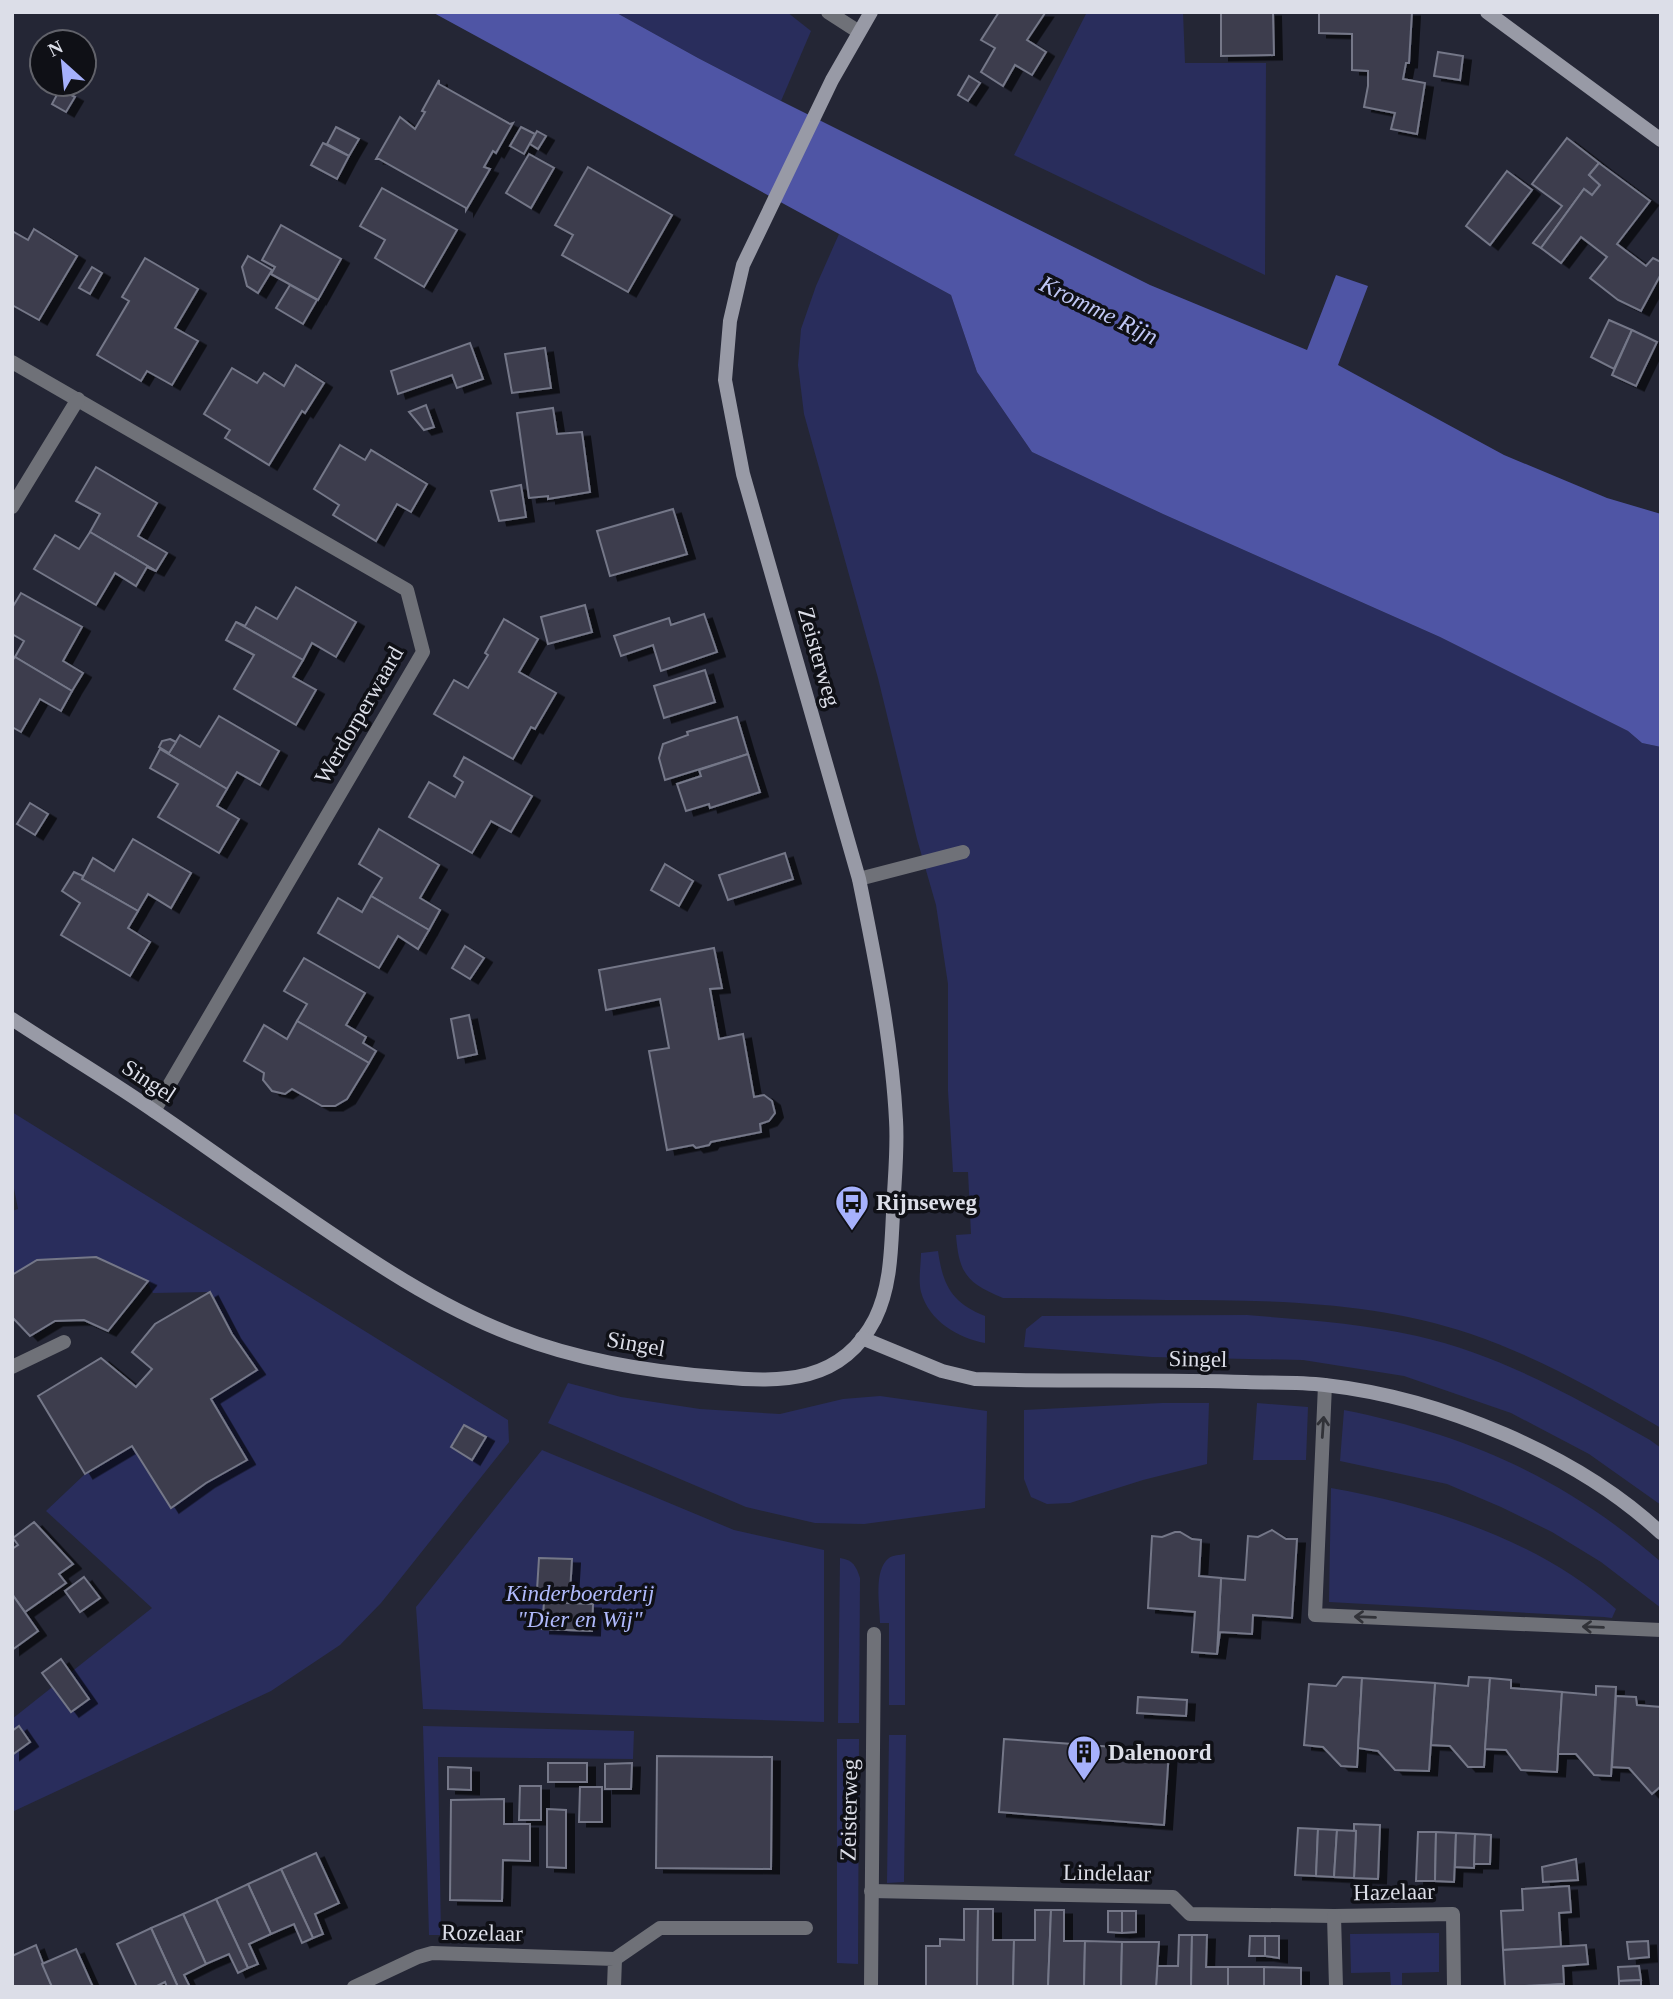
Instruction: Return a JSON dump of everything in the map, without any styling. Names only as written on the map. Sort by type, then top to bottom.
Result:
[{"type":"street","points":[[828,12],[859,32]]},
{"type":"street","name":"Zeisterweg","points":[[862,1338],[880,1307],[890,1269],[897,1124],[890,1063],[859,879],[743,474],[725,380],[730,321],[737,286],[759,230],[832,80],[871,12]]},
{"type":"street","points":[[1487,12],[1661,140]]},
{"type":"street","name":"Werdorperwaard","points":[[13,364],[407,590],[423,652],[154,1111]]},
{"type":"street","points":[[12,507],[78,399]]},
{"type":"street","points":[[859,879],[963,852]]},
{"type":"street","name":"Singel","points":[[12,1019],[154,1111],[360,1252],[448,1305],[515,1336],[587,1358],[631,1367],[678,1374],[761,1380],[803,1378],[820,1372],[846,1354],[862,1338],[942,1371],[975,1379],[1222,1381],[1325,1385],[1410,1402],[1486,1427],[1546,1454],[1592,1479],[1661,1533]]},
{"type":"street","points":[[12,1367],[64,1342]]},
{"type":"street","points":[[1325,1385],[1315,1615],[1661,1630]]},
{"type":"street","name":"Zeisterweg","points":[[871,1987],[874,1634]]},
{"type":"street","name":"Lindelaar","points":[[871,1891],[1172,1897],[1190,1914],[1335,1916]]},
{"type":"street","name":"Hazelaar","points":[[1336,1987],[1335,1916],[1453,1914],[1454,1987]]},
{"type":"street","points":[[614,1987],[615,1964],[660,1928],[806,1928]]},
{"type":"street","name":"Rozelaar","points":[[354,1987],[432,1953],[615,1964]]},
{"type":"green space","points":[[615,12],[787,12],[811,31],[781,101]]},
{"type":"green space","points":[[1087,12],[1183,12],[1185,63],[1266,63],[1265,275],[1014,155]]},
{"type":"green space","points":[[839,234],[951,295],[977,372],[1032,452],[1163,514],[1440,637],[1628,731],[1642,743],[1661,747],[1661,1428],[1544,1364],[1496,1343],[1434,1323],[1359,1309],[1283,1302],[1003,1298],[973,1282],[967,1275],[960,1259],[956,1235],[971,1234],[968,1172],[953,1172],[948,1091],[948,984],[936,905],[878,678],[804,414],[798,365],[801,329]]},
{"type":"green space","points":[[12,1112],[508,1420],[509,1442],[381,1603],[340,1645],[271,1691],[12,1812],[12,1719],[152,1608],[46,1511],[85,1474],[132,1446],[171,1507],[206,1483],[247,1461],[211,1399],[257,1370],[232,1334],[209,1292],[153,1293],[147,1281],[96,1257],[37,1260],[12,1275],[12,1211],[18,1209],[12,1178]]},
{"type":"green space","points":[[938,1251],[946,1284],[951,1292],[964,1305],[985,1316],[985,1343],[946,1327],[925,1302],[920,1283],[921,1253]]},
{"type":"green space","points":[[1247,1315],[1354,1325],[1417,1336],[1478,1354],[1537,1379],[1661,1448],[1661,1505],[1589,1454],[1511,1413],[1404,1376],[1303,1360],[1152,1357],[1024,1347],[1026,1329],[1042,1316]]},
{"type":"green space","points":[[568,1383],[621,1397],[700,1409],[780,1414],[843,1399],[880,1396],[987,1411],[985,1508],[864,1524],[815,1523],[746,1507],[548,1423]]},
{"type":"green space","points":[[1209,1403],[1207,1464],[1143,1480],[1070,1503],[1047,1504],[1031,1497],[1024,1479],[1024,1410]]},
{"type":"green space","points":[[1257,1403],[1308,1407],[1306,1460],[1253,1460]]},
{"type":"green space","points":[[1344,1410],[1432,1432],[1473,1447],[1513,1464],[1588,1506],[1661,1562],[1661,1608],[1601,1562],[1552,1532],[1501,1507],[1447,1484],[1340,1461]]},
{"type":"green space","name":"Kinderboerderij \"Dier en Wij\"","points":[[542,1450],[734,1530],[824,1550],[824,1722],[423,1709],[416,1607]]},
{"type":"green space","points":[[1331,1488],[1407,1505],[1482,1529],[1553,1564],[1616,1609],[1612,1618],[1329,1602]]},
{"type":"green space","points":[[905,1554],[905,1705],[889,1705],[889,1623],[880,1623],[879,1579],[889,1558]]},
{"type":"green space","points":[[840,1558],[853,1564],[860,1578],[859,1723],[838,1723]]},
{"type":"green space","points":[[423,1726],[634,1731],[633,1759],[438,1757],[441,1935],[429,1935]]},
{"type":"green space","points":[[889,1735],[906,1735],[904,1882],[887,1883]]},
{"type":"green space","points":[[837,1739],[859,1739],[858,1964],[837,1963]]},
{"type":"green space","points":[[1439,1933],[1439,1972],[1402,1973],[1402,1987],[1391,1987],[1390,1972],[1351,1973],[1350,1934]]},
{"type":"water","name":"Kromme Rijn","points":[[432,12],[615,12],[781,101],[1150,285],[1307,350],[1336,275],[1368,286],[1338,365],[1504,455],[1607,498],[1661,514],[1661,747],[1642,743],[1628,731],[1440,637],[1163,514],[1032,452],[977,372],[951,295]]},
{"type":"building","points":[[999,12],[1045,13],[1027,40],[1046,52],[1032,75],[1015,65],[1003,86],[981,72],[995,48],[981,40]]},
{"type":"building","points":[[1221,12],[1273,12],[1274,55],[1221,56]]},
{"type":"building","points":[[1319,12],[1412,12],[1409,63],[1406,63],[1403,79],[1425,83],[1417,134],[1391,129],[1395,113],[1364,107],[1368,71],[1352,70],[1352,34],[1319,33]]},
{"type":"building","points":[[1438,52],[1463,56],[1460,80],[1434,76]]},
{"type":"building","points":[[969,76],[980,83],[968,101],[958,95]]},
{"type":"building","points":[[439,80],[439,84],[510,124],[513,123],[496,153],[493,151],[484,167],[490,169],[466,210],[376,159],[400,117],[415,129]]},
{"type":"building","points":[[55,98],[74,98],[66,112],[52,104]]},
{"type":"building","points":[[336,127],[359,139],[349,156],[327,144]]},
{"type":"building","points":[[521,127],[535,134],[524,154],[510,146]]},
{"type":"building","points":[[537,131],[546,136],[538,149],[530,144]]},
{"type":"building","points":[[1567,138],[1599,163],[1589,175],[1600,185],[1592,195],[1584,189],[1541,248],[1533,243],[1562,206],[1532,184]]},
{"type":"building","points":[[323,143],[349,156],[337,179],[311,165]]},
{"type":"building","points":[[529,154],[554,168],[531,208],[506,193]]},
{"type":"building","points":[[1599,163],[1650,201],[1617,244],[1646,266],[1653,258],[1661,262],[1661,274],[1641,311],[1618,300],[1590,278],[1607,257],[1581,237],[1561,263],[1541,248],[1584,189],[1592,195],[1600,185],[1589,175]]},
{"type":"building","points":[[588,167],[672,215],[628,292],[562,255],[573,235],[555,225]]},
{"type":"building","points":[[1507,171],[1532,190],[1490,245],[1466,226]]},
{"type":"building","points":[[382,188],[457,230],[424,287],[375,258],[385,240],[360,226]]},
{"type":"building","points":[[281,225],[341,259],[318,300],[271,274],[275,267],[262,260]]},
{"type":"building","points":[[34,229],[77,256],[39,320],[12,305],[12,231],[28,240]]},
{"type":"building","points":[[248,256],[272,270],[258,293],[247,286],[242,267]]},
{"type":"building","points":[[145,258],[198,289],[175,328],[198,341],[172,385],[147,371],[141,381],[97,355],[129,301],[122,297]]},
{"type":"building","points":[[92,267],[102,273],[90,294],[79,288]]},
{"type":"building","points":[[290,285],[317,300],[303,324],[276,308]]},
{"type":"building","points":[[1609,320],[1632,330],[1614,369],[1591,357]]},
{"type":"building","points":[[1632,330],[1657,342],[1636,386],[1612,375]]},
{"type":"building","points":[[470,343],[483,379],[457,388],[452,375],[398,394],[391,371]]},
{"type":"building","points":[[545,348],[551,388],[512,393],[505,354]]},
{"type":"building","points":[[296,365],[324,383],[305,413],[302,411],[269,465],[225,438],[230,430],[204,414],[232,368],[257,383],[264,373],[284,386]]},
{"type":"building","points":[[426,405],[434,427],[424,430],[409,412]]},
{"type":"building","points":[[553,408],[557,434],[582,432],[590,492],[548,499],[548,496],[529,498],[517,413]]},
{"type":"building","points":[[340,445],[365,460],[371,450],[427,484],[411,512],[397,504],[376,541],[333,515],[339,505],[314,489]]},
{"type":"building","points":[[96,467],[157,503],[138,536],[167,553],[156,571],[90,532],[100,514],[76,501]]},
{"type":"building","points":[[521,485],[526,517],[499,521],[491,491]]},
{"type":"building","points":[[673,509],[687,554],[610,576],[597,531]]},
{"type":"building","points":[[90,532],[156,571],[147,567],[136,586],[115,573],[96,605],[34,569],[55,535],[79,549]]},
{"type":"building","points":[[296,587],[356,622],[336,657],[312,643],[303,660],[236,622],[245,626],[256,607],[277,619]]},
{"type":"building","points":[[21,593],[82,627],[63,661],[83,673],[72,691],[15,657],[24,641],[12,634],[12,608]]},
{"type":"building","points":[[585,605],[592,632],[548,644],[541,617]]},
{"type":"building","points":[[704,614],[717,652],[661,671],[653,645],[621,656],[614,636],[669,618],[671,625]]},
{"type":"building","points":[[504,619],[538,639],[519,672],[556,693],[535,729],[531,727],[513,759],[434,714],[454,680],[468,688],[488,655],[485,653]]},
{"type":"building","points":[[236,622],[303,660],[293,677],[316,690],[296,725],[234,689],[254,655],[226,640]]},
{"type":"building","points":[[15,657],[72,691],[61,711],[40,699],[21,732],[12,727],[12,661]]},
{"type":"building","points":[[705,670],[715,702],[664,718],[654,686]]},
{"type":"building","points":[[219,716],[279,751],[260,785],[237,772],[227,789],[160,749],[169,753],[180,735],[200,747]]},
{"type":"building","points":[[737,717],[748,754],[665,780],[659,758],[663,744],[688,735],[687,732]]},
{"type":"building","points":[[170,739],[176,742],[169,753],[159,747],[162,741]]},
{"type":"building","points":[[160,749],[227,789],[217,806],[239,819],[219,853],[158,817],[178,784],[150,768]]},
{"type":"building","points":[[748,754],[760,792],[710,808],[709,804],[686,811],[677,784],[701,776],[699,770]]},
{"type":"building","points":[[464,757],[532,796],[511,832],[491,821],[472,853],[409,817],[429,782],[455,797],[463,782],[454,776]]},
{"type":"building","points":[[30,803],[48,814],[35,835],[17,824]]},
{"type":"building","points":[[379,829],[439,865],[420,898],[440,910],[429,930],[371,896],[382,878],[359,864]]},
{"type":"building","points":[[133,839],[191,873],[171,908],[148,894],[138,911],[82,879],[93,858],[114,871]]},
{"type":"building","points":[[785,853],[793,879],[728,900],[719,875]]},
{"type":"building","points":[[665,864],[693,881],[679,906],[651,890]]},
{"type":"building","points":[[74,872],[138,911],[128,928],[150,942],[130,976],[61,935],[80,903],[62,891]]},
{"type":"building","points":[[371,896],[429,930],[418,949],[398,936],[379,968],[318,933],[338,898],[362,912]]},
{"type":"building","points":[[465,946],[484,958],[470,979],[452,968]]},
{"type":"building","points":[[714,948],[722,988],[710,989],[719,1039],[743,1034],[754,1097],[764,1095],[772,1101],[775,1113],[769,1121],[760,1124],[761,1132],[711,1142],[696,1148],[693,1145],[667,1150],[649,1051],[669,1048],[660,999],[606,1010],[599,970]]},
{"type":"building","points":[[304,958],[365,993],[346,1025],[366,1037],[363,1043],[376,1051],[369,1063],[297,1021],[307,1004],[284,991]]},
{"type":"building","points":[[469,1015],[477,1054],[458,1058],[451,1019]]},
{"type":"building","points":[[297,1021],[369,1063],[347,1099],[335,1106],[322,1106],[292,1089],[285,1094],[272,1091],[263,1080],[264,1073],[244,1061],[264,1025],[287,1039]]},
{"type":"building","points":[[96,1257],[148,1281],[108,1331],[84,1320],[55,1321],[30,1336],[12,1317],[12,1275],[37,1260]]},
{"type":"building","points":[[210,1292],[232,1334],[257,1370],[211,1399],[247,1460],[206,1483],[171,1508],[132,1446],[85,1474],[38,1396],[101,1358],[136,1387],[152,1369],[132,1352],[155,1324]]},
{"type":"building","points":[[464,1425],[486,1437],[472,1460],[451,1447]]},
{"type":"building","points":[[34,1522],[73,1564],[59,1574],[66,1583],[25,1612],[12,1594],[12,1549],[18,1545],[13,1538]]},
{"type":"building","points":[[1272,1530],[1286,1539],[1297,1539],[1292,1618],[1253,1615],[1252,1634],[1220,1632],[1217,1654],[1221,1578],[1245,1580],[1248,1536],[1258,1537]]},
{"type":"building","points":[[1175,1532],[1201,1540],[1199,1576],[1221,1578],[1217,1654],[1192,1652],[1195,1612],[1148,1608],[1152,1536],[1162,1537]]},
{"type":"building","points":[[539,1558],[572,1559],[567,1603],[593,1604],[592,1631],[542,1629],[544,1602],[548,1602],[549,1591],[537,1590]]},
{"type":"building","points":[[84,1577],[100,1598],[80,1612],[65,1591]]},
{"type":"building","points":[[12,1594],[38,1631],[12,1650]]},
{"type":"building","points":[[61,1659],[89,1699],[71,1712],[42,1673]]},
{"type":"building","points":[[1343,1677],[1362,1678],[1357,1767],[1341,1766],[1323,1747],[1304,1745],[1309,1684],[1336,1686]]},
{"type":"building","points":[[1469,1677],[1490,1678],[1484,1767],[1468,1767],[1450,1746],[1431,1745],[1435,1683],[1468,1686]]},
{"type":"building","points":[[1362,1678],[1435,1683],[1429,1771],[1395,1770],[1378,1751],[1358,1748]]},
{"type":"building","points":[[1490,1678],[1511,1680],[1511,1688],[1562,1692],[1557,1772],[1521,1770],[1506,1750],[1485,1749]]},
{"type":"building","points":[[1596,1686],[1616,1687],[1611,1776],[1594,1775],[1576,1754],[1558,1754],[1562,1692],[1596,1695]]},
{"type":"building","points":[[1616,1696],[1636,1697],[1637,1705],[1661,1707],[1661,1786],[1652,1794],[1629,1768],[1612,1767]]},
{"type":"building","points":[[1138,1697],[1187,1700],[1186,1716],[1137,1713]]},
{"type":"building","points":[[19,1726],[30,1742],[12,1755],[12,1731]]},
{"type":"building","name":"Dalenoord","points":[[1004,1739],[1169,1751],[1164,1825],[999,1812]]},
{"type":"building","points":[[657,1756],[772,1757],[771,1869],[656,1868]]},
{"type":"building","points":[[548,1763],[587,1763],[587,1782],[548,1782]]},
{"type":"building","points":[[632,1763],[631,1789],[605,1789],[605,1764]]},
{"type":"building","points":[[448,1767],[471,1768],[471,1790],[448,1789]]},
{"type":"building","points":[[520,1786],[541,1786],[541,1820],[519,1820]]},
{"type":"building","points":[[580,1787],[602,1787],[602,1822],[579,1822]]},
{"type":"building","points":[[504,1799],[504,1824],[530,1824],[530,1861],[503,1860],[502,1901],[450,1900],[451,1800]]},
{"type":"building","points":[[547,1809],[566,1810],[566,1868],[547,1867]]},
{"type":"building","points":[[1354,1824],[1380,1825],[1378,1879],[1354,1878]]},
{"type":"building","points":[[1298,1828],[1318,1829],[1316,1876],[1295,1875]]},
{"type":"building","points":[[1318,1829],[1337,1830],[1334,1877],[1316,1876]]},
{"type":"building","points":[[1337,1830],[1356,1831],[1354,1878],[1334,1877]]},
{"type":"building","points":[[1418,1832],[1436,1832],[1435,1881],[1416,1881]]},
{"type":"building","points":[[1436,1832],[1456,1833],[1454,1882],[1435,1881]]},
{"type":"building","points":[[1456,1833],[1475,1834],[1474,1868],[1455,1867]]},
{"type":"building","points":[[1475,1834],[1491,1835],[1490,1864],[1474,1864]]},
{"type":"building","points":[[316,1853],[339,1903],[315,1914],[323,1934],[313,1938],[281,1869]]},
{"type":"building","points":[[1576,1859],[1578,1880],[1543,1882],[1542,1867]]},
{"type":"building","points":[[281,1869],[313,1938],[302,1943],[294,1924],[271,1934],[248,1884]]},
{"type":"building","points":[[248,1884],[271,1934],[249,1944],[258,1964],[248,1968],[216,1899]]},
{"type":"building","points":[[1569,1886],[1571,1912],[1559,1913],[1561,1947],[1503,1950],[1501,1911],[1523,1910],[1522,1889]]},
{"type":"building","points":[[216,1899],[248,1968],[238,1973],[229,1954],[206,1964],[183,1914]]},
{"type":"building","points":[[964,1909],[978,1909],[977,1987],[926,1987],[926,1946],[940,1946],[940,1939],[964,1940]]},
{"type":"building","points":[[978,1909],[993,1909],[993,1940],[1014,1940],[1013,1987],[977,1987]]},
{"type":"building","points":[[1035,1910],[1051,1910],[1048,1987],[1013,1987],[1014,1940],[1035,1940]]},
{"type":"building","points":[[1051,1910],[1064,1910],[1064,1941],[1085,1941],[1084,1987],[1048,1987]]},
{"type":"building","points":[[1108,1911],[1122,1911],[1122,1933],[1108,1932]]},
{"type":"building","points":[[1122,1911],[1136,1911],[1136,1932],[1122,1933]]},
{"type":"building","points":[[183,1914],[206,1964],[184,1975],[190,1987],[178,1987],[151,1928]]},
{"type":"building","points":[[151,1928],[178,1987],[167,1987],[165,1982],[155,1987],[137,1987],[117,1944]]},
{"type":"building","points":[[1179,1935],[1192,1935],[1191,1987],[1156,1987],[1157,1966],[1178,1966]]},
{"type":"building","points":[[1192,1935],[1207,1935],[1206,1967],[1228,1967],[1228,1987],[1191,1987]]},
{"type":"building","points":[[1250,1936],[1265,1936],[1265,1956],[1249,1956]]},
{"type":"building","points":[[1265,1936],[1279,1936],[1279,1958],[1265,1956]]},
{"type":"building","points":[[1085,1941],[1122,1942],[1121,1987],[1084,1987]]},
{"type":"building","points":[[1648,1941],[1649,1957],[1629,1959],[1627,1942]]},
{"type":"building","points":[[1122,1942],[1159,1942],[1156,1987],[1121,1987]]},
{"type":"building","points":[[36,1945],[52,1987],[13,1987],[12,1956]]},
{"type":"building","points":[[1586,1945],[1588,1964],[1563,1966],[1564,1984],[1505,1987],[1503,1950]]},
{"type":"building","points":[[76,1949],[93,1987],[52,1987],[42,1964]]},
{"type":"building","points":[[1639,1966],[1641,1980],[1619,1981],[1618,1967]]},
{"type":"building","points":[[1228,1967],[1264,1967],[1264,1987],[1228,1987]]},
{"type":"building","points":[[1264,1967],[1301,1968],[1301,1987],[1264,1987]]},
{"type":"building","points":[[1641,1980],[1641,1987],[1619,1987],[1619,1981]]},
{"type":"building","points":[[1564,1984],[1564,1987],[1521,1987]]},
{"type":"place","name":"Rijnseweg","points":[[852,1232]]},
{"type":"place","name":"Dalenoord","points":[[1084,1782]]}]
